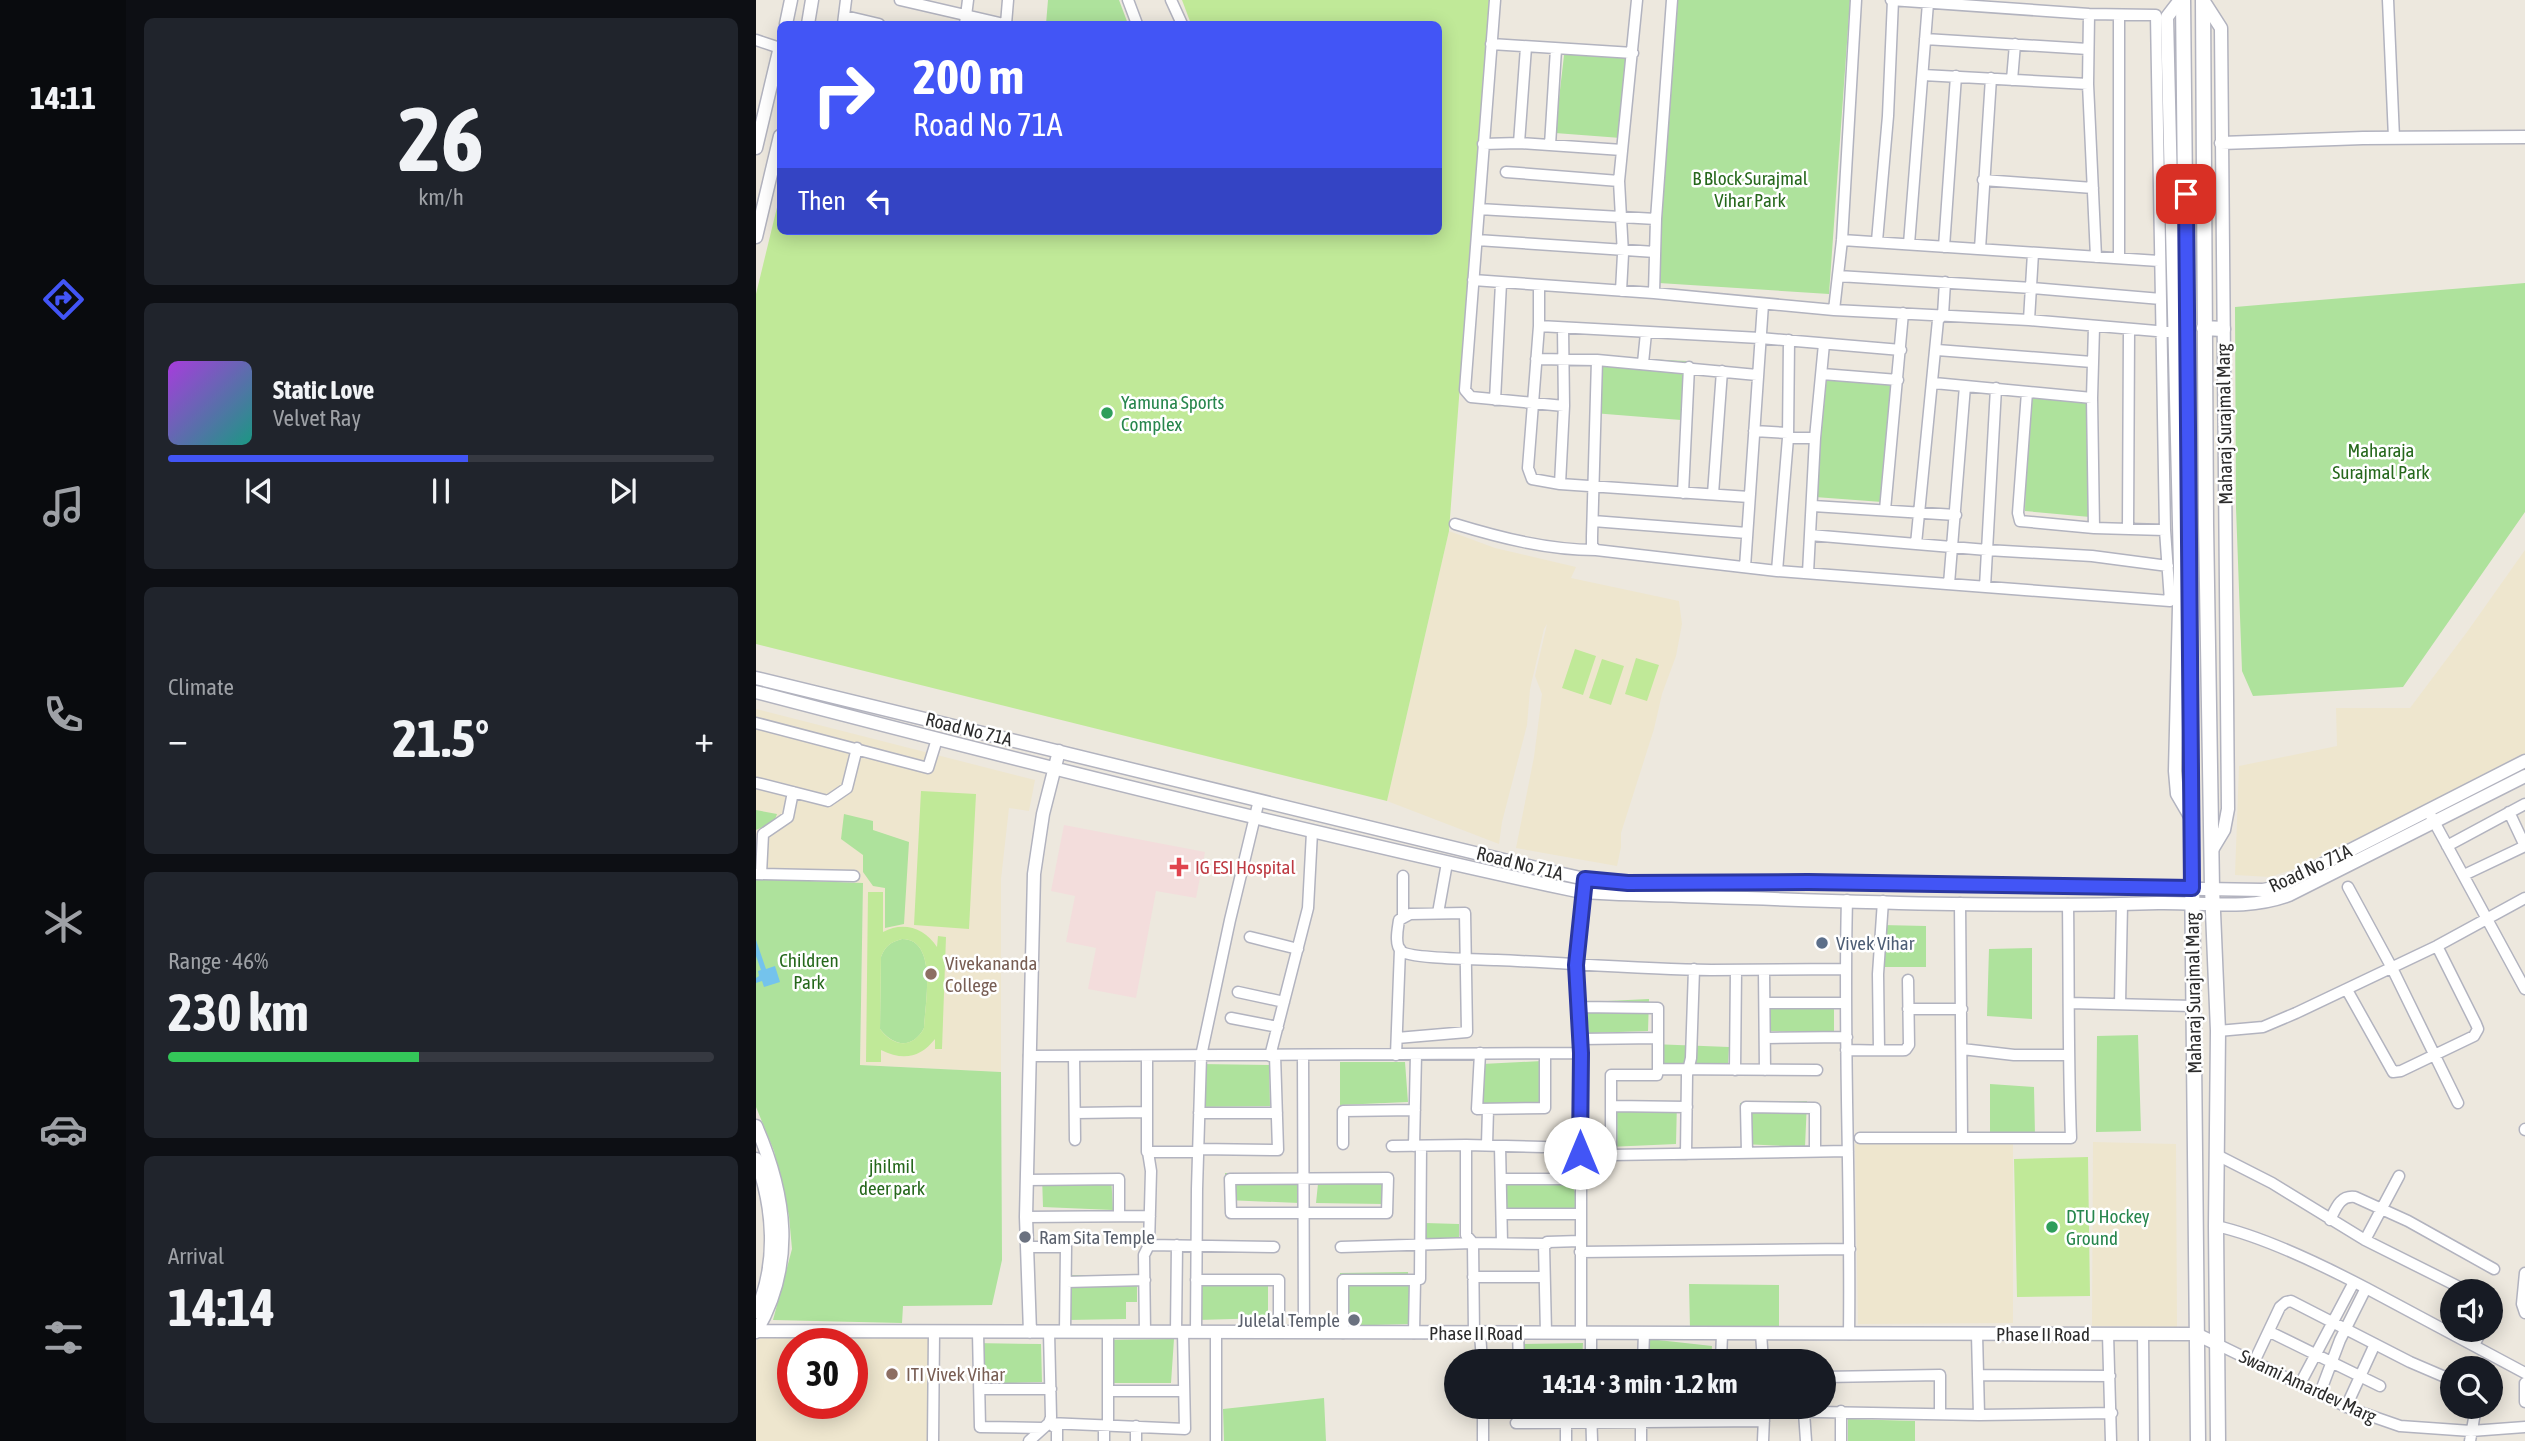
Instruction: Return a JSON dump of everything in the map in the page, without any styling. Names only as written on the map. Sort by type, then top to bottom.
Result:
[{"type":"main road","name":"Maharaj Surajmal Marg","points":[[2182,0],[2179,566],[2192,818],[2198,1441]]},
{"type":"main road","name":"Maharaj Surajmal Marg","points":[[2203,0],[2204,328],[2212,888],[2218,1031],[2218,1441]]},
{"type":"main road","points":[[2204,328],[2223,329]]},
{"type":"street","points":[[787,21],[791,0]]},
{"type":"street","points":[[808,21],[812,0]]},
{"type":"street","points":[[844,20],[846,0]]},
{"type":"street","points":[[900,0],[965,20],[968,0]]},
{"type":"street","points":[[1005,21],[1007,0]]},
{"type":"street","points":[[1128,0],[1136,21]]},
{"type":"street","points":[[1171,0],[1181,21]]},
{"type":"street","points":[[1495,0],[1465,390],[1471,397],[1564,406]]},
{"type":"street","points":[[1621,291],[1623,250],[1619,181],[1637,0]]},
{"type":"street","points":[[1654,293],[1656,219],[1672,0]]},
{"type":"street","points":[[1835,310],[1842,240],[1856,0]]},
{"type":"street","points":[[1455,524],[1565,550],[1596,550],[1808,573],[2169,601],[2179,566],[2165,530],[2156,15],[2089,14],[2046,5],[1892,0],[1888,116],[1877,241]]},
{"type":"street","name":"Maharaj Surajmal Marg","points":[[2203,0],[2221,27],[2228,809],[2224,830],[2212,850]]},
{"type":"street","points":[[2388,0],[2394,138]]},
{"type":"street","points":[[1909,244],[1928,3]]},
{"type":"street","points":[[2089,14],[2088,84],[2096,257]]},
{"type":"street","points":[[2119,15],[2119,258]]},
{"type":"street","points":[[1925,38],[2088,49]]},
{"type":"street","points":[[756,40],[777,47]]},
{"type":"street","points":[[1491,44],[1633,53]]},
{"type":"street","points":[[2012,80],[2015,44]]},
{"type":"street","points":[[1519,143],[1526,47]]},
{"type":"street","points":[[1550,145],[1556,50]]},
{"type":"street","points":[[756,148],[777,59]]},
{"type":"street","points":[[1923,75],[2088,84]]},
{"type":"street","points":[[1944,247],[1956,76]]},
{"type":"street","points":[[1980,249],[1992,78]]},
{"type":"street","points":[[2221,143],[2525,137]]},
{"type":"street","points":[[1483,144],[1519,143],[1622,150]]},
{"type":"street","points":[[756,237],[777,151]]},
{"type":"street","points":[[756,156],[775,161]]},
{"type":"street","points":[[1506,173],[1619,181]]},
{"type":"street","points":[[1983,180],[2094,188]]},
{"type":"street","points":[[1479,209],[1656,219]]},
{"type":"street","points":[[1476,240],[1655,252]]},
{"type":"street","points":[[1842,240],[2159,261]]},
{"type":"street","points":[[2029,320],[2033,253]]},
{"type":"street","points":[[1838,276],[2161,299]]},
{"type":"street","points":[[1473,280],[1835,310],[2029,320],[2181,333]]},
{"type":"street","points":[[1916,544],[1934,383],[1938,320],[1943,315],[1945,282]]},
{"type":"street","points":[[1494,400],[1501,283]]},
{"type":"street","points":[[1539,285],[1539,327],[1529,472],[1534,481],[1749,497]]},
{"type":"street","points":[[1745,567],[1763,304]]},
{"type":"street","points":[[1885,510],[1903,313]]},
{"type":"street","points":[[1539,327],[1760,338],[1901,350]]},
{"type":"street","points":[[2094,327],[2094,528]]},
{"type":"street","points":[[1560,484],[1565,360],[1563,328]]},
{"type":"street","points":[[2128,528],[2129,330]]},
{"type":"street","points":[[1643,363],[1646,333]]},
{"type":"street","points":[[1777,570],[1788,436],[1789,340]]},
{"type":"street","points":[[1808,573],[1815,438],[1824,344]]},
{"type":"street","points":[[1937,350],[2092,362]]},
{"type":"street","points":[[1536,359],[1597,359],[1757,375]]},
{"type":"street","points":[[1596,550],[1592,545],[1592,485],[1597,359]]},
{"type":"street","points":[[1683,493],[1689,367]]},
{"type":"street","points":[[1713,494],[1722,371]]},
{"type":"street","points":[[1822,374],[1898,380]]},
{"type":"street","points":[[1934,383],[2092,398]]},
{"type":"street","points":[[1949,584],[1965,386]]},
{"type":"street","points":[[1984,587],[1996,388]]},
{"type":"street","points":[[2027,392],[2018,518],[2094,528],[2165,530]]},
{"type":"street","points":[[1754,431],[1815,438]]},
{"type":"street","points":[[1813,506],[1956,516]]},
{"type":"street","points":[[1593,521],[1747,533]]},
{"type":"street","points":[[1810,534],[1987,550],[2092,556],[2179,566]]},
{"type":"street","name":"Road No 71A","points":[[756,678],[1259,800],[1584,886],[1628,883],[1808,882],[2263,890],[2278,887],[2525,761]]},
{"type":"street","name":"Road No 71A","points":[[756,692],[1054,770],[1447,863],[1584,886],[1847,900],[2213,905],[2276,900],[2525,776]]},
{"type":"street","points":[[756,723],[928,768],[937,739]]},
{"type":"street","points":[[757,783],[828,801],[847,788],[857,748]]},
{"type":"street","points":[[1030,1332],[1026,1217],[1034,874],[1041,825],[1059,751]]},
{"type":"street","points":[[793,792],[788,817],[763,834],[758,874],[854,876]]},
{"type":"street","points":[[1185,1332],[1196,1280],[1201,1056],[1230,917],[1259,800]]},
{"type":"street","points":[[2447,846],[2525,804]]},
{"type":"street","points":[[2428,810],[2525,989]]},
{"type":"street","points":[[2464,875],[2525,846],[2509,812]]},
{"type":"street","points":[[1148,1152],[1278,1150],[1272,1056],[1308,908],[1312,832]]},
{"type":"street","points":[[1438,913],[1447,863]]},
{"type":"street","points":[[1403,876],[1403,916]]},
{"type":"street","points":[[1584,886],[1576,965],[1581,1053],[1580,1247],[1589,1349]]},
{"type":"street","points":[[2348,887],[2392,968],[2458,1103]]},
{"type":"street","points":[[2218,1031],[2263,1027],[2437,946],[2525,898]]},
{"type":"street","points":[[1847,900],[1845,1003],[1849,1334]]},
{"type":"street","points":[[1879,1049],[1878,974],[1882,901]]},
{"type":"street","points":[[1960,903],[1962,1137]]},
{"type":"street","points":[[1860,1138],[2071,1138],[2067,1055],[2067,904]]},
{"type":"street","points":[[2120,1004],[2122,904]]},
{"type":"street","points":[[1396,1038],[1467,1032],[1465,913],[1409,914],[1399,920],[1398,928],[1399,949],[1396,1038],[1396,1055]]},
{"type":"street","points":[[1250,937],[1298,949]]},
{"type":"street","points":[[2347,990],[2390,1070],[2396,1073],[2474,1036],[2478,1029],[2437,946]]},
{"type":"street","points":[[1399,949],[1403,953],[1422,956],[1576,965],[1694,970],[1845,969]]},
{"type":"street","points":[[1686,1154],[1694,970]]},
{"type":"street","points":[[1735,1070],[1736,970]]},
{"type":"street","points":[[1764,970],[1765,1070]]},
{"type":"street","points":[[1846,1050],[1906,1049],[1909,1045],[1908,981]]},
{"type":"street","points":[[1238,992],[1284,1002]]},
{"type":"street","points":[[1765,1003],[1845,1003]]},
{"type":"street","points":[[2069,1003],[2193,1006]]},
{"type":"street","points":[[1578,1007],[1658,1008],[1657,1075],[1611,1075],[1611,1155]]},
{"type":"street","points":[[1908,1009],[1962,1010]]},
{"type":"street","points":[[1231,1018],[1278,1027]]},
{"type":"street","points":[[1766,1038],[1847,1037]]},
{"type":"street","points":[[1580,1039],[1658,1038]]},
{"type":"street","points":[[1962,1049],[2014,1055],[2067,1055]]},
{"type":"street","points":[[1480,1053],[1477,1109],[1545,1108],[1545,1054]]},
{"type":"street","points":[[1029,1056],[1581,1053]]},
{"type":"street","points":[[1303,1055],[1304,1332]]},
{"type":"street","points":[[1343,1333],[1343,1280],[1420,1279],[1416,1055]]},
{"type":"street","points":[[1074,1056],[1075,1140]]},
{"type":"street","points":[[1145,1332],[1144,1255],[1149,1245],[1151,1171],[1148,1152],[1147,1056]]},
{"type":"street","points":[[1657,1069],[1817,1070]]},
{"type":"street","points":[[1612,1106],[1687,1107]]},
{"type":"street","points":[[1747,1153],[1746,1107],[1815,1108],[1815,1152]]},
{"type":"street","points":[[1487,1145],[1488,1109]]},
{"type":"street","points":[[1343,1144],[1343,1111],[1415,1110]]},
{"type":"street","points":[[1075,1113],[1147,1112]]},
{"type":"street","points":[[1199,1113],[1277,1113]]},
{"type":"street","points":[[756,1126],[775,1176],[783,1213],[783,1256],[770,1307],[756,1332]]},
{"type":"street","points":[[1466,1145],[1466,1234],[1473,1243],[1473,1277],[1480,1349]]},
{"type":"street","points":[[1392,1146],[1487,1145],[1580,1150],[1611,1155],[1848,1152]]},
{"type":"street","points":[[1500,1146],[1502,1243]]},
{"type":"street","points":[[2217,1155],[2272,1183],[2365,1240],[2443,1279]]},
{"type":"street","points":[[756,1161],[771,1253],[767,1278],[756,1312]]},
{"type":"street","points":[[2365,1240],[2399,1176]]},
{"type":"street","points":[[1304,1178],[1388,1178],[1387,1213],[1231,1213],[1230,1179],[1304,1178]]},
{"type":"street","points":[[1027,1180],[1119,1179],[1119,1216]]},
{"type":"street","points":[[1502,1179],[1580,1179]]},
{"type":"street","points":[[2330,1220],[2339,1203],[2347,1197],[2355,1198],[2381,1208],[2494,1269]]},
{"type":"street","points":[[1502,1214],[1581,1214]]},
{"type":"street","points":[[1026,1217],[1150,1216]]},
{"type":"street","points":[[2216,1226],[2270,1244],[2354,1282],[2525,1373]]},
{"type":"street","points":[[1341,1247],[1547,1242],[1580,1247],[1850,1249]]},
{"type":"street","points":[[1544,1244],[1546,1333]]},
{"type":"street","points":[[1149,1245],[1274,1247]]},
{"type":"street","points":[[978,1332],[980,1427],[1108,1425],[1185,1429],[1185,1332],[1177,1245]]},
{"type":"street","points":[[1027,1247],[1066,1247],[1065,1332]]},
{"type":"street","points":[[2525,1273],[2522,1304],[2525,1313]]},
{"type":"street","points":[[1473,1277],[1544,1277]]},
{"type":"street","points":[[1066,1283],[1144,1280]]},
{"type":"street","points":[[1196,1280],[1279,1280],[1279,1332]]},
{"type":"street","points":[[1414,1333],[1415,1280]]},
{"type":"street","points":[[2300,1384],[2354,1282]]},
{"type":"street","points":[[2320,1393],[2346,1328],[2366,1288]]},
{"type":"street","points":[[2254,1362],[2280,1307],[2288,1301],[2440,1374]]},
{"type":"street","name":"Phase II Road","points":[[756,1332],[2196,1334]]},
{"type":"street","points":[[933,1441],[934,1332]]},
{"type":"street","points":[[1029,1441],[1045,1426],[1052,1409],[1049,1332]]},
{"type":"street","points":[[1104,1441],[1104,1427],[1108,1425],[1108,1332]]},
{"type":"street","points":[[1216,1332],[1216,1441]]},
{"type":"street","points":[[2270,1332],[2380,1386]]},
{"type":"street","points":[[1518,1333],[1519,1349]]},
{"type":"street","points":[[1643,1349],[1644,1333]]},
{"type":"street","points":[[1721,1349],[1722,1333]]},
{"type":"street","points":[[1761,1334],[1762,1349]]},
{"type":"street","points":[[1977,1334],[1979,1415]]},
{"type":"street","points":[[2108,1334],[2111,1441]]},
{"type":"street","points":[[2143,1334],[2144,1441]]},
{"type":"street","points":[[2196,1334],[2217,1344]]},
{"type":"street","name":"Swami Amardev Marg","points":[[2217,1344],[2346,1407],[2400,1426],[2470,1436],[2525,1427]]},
{"type":"street","points":[[2346,1407],[2375,1344]]},
{"type":"street","points":[[1836,1377],[1940,1375],[1940,1413]]},
{"type":"street","points":[[1978,1375],[2110,1376]]},
{"type":"street","points":[[2525,1384],[2525,1402]]},
{"type":"street","points":[[980,1390],[1051,1389]]},
{"type":"street","points":[[1108,1391],[1184,1391]]},
{"type":"street","points":[[1836,1411],[1979,1415],[2112,1413]]},
{"type":"street","points":[[1841,1411],[1841,1441]]},
{"type":"street","points":[[1483,1419],[1483,1441]]},
{"type":"street","points":[[1591,1419],[1592,1441]]},
{"type":"street","points":[[1641,1419],[1641,1441]]},
{"type":"street","points":[[1516,1423],[1682,1419]]},
{"type":"street","points":[[1763,1419],[1763,1441]]},
{"type":"street","points":[[1804,1419],[1806,1441]]},
{"type":"street","points":[[2470,1436],[2476,1419]]},
{"type":"street","points":[[1566,1423],[1566,1441]]},
{"type":"street","points":[[1045,1426],[1057,1429],[1057,1441]]},
{"type":"street","points":[[1136,1426],[1136,1441]]},
{"type":"shaded area","points":[[1449,531],[1495,548],[1576,567],[1571,578],[1679,601],[1682,624],[1676,656],[1621,833],[1617,866],[1516,848],[1534,757],[1542,694],[1535,676],[1547,624],[1530,689],[1527,725],[1502,822],[1499,844],[1387,801]]},
{"type":"shaded area","points":[[2525,550],[2525,755],[2291,870],[2270,877],[2235,875],[2239,766],[2337,746],[2336,708],[2410,708]]},
{"type":"shaded area","name":"Vivekananda College","points":[[756,709],[1035,780],[1029,811],[1009,808],[1001,879],[1001,1072],[860,1065],[863,883],[756,879]]},
{"type":"shaded area","points":[[1064,825],[1205,852],[1196,898],[1156,891],[1136,998],[1088,989],[1096,948],[1066,942],[1075,896],[1051,891]]},
{"type":"shaded area","points":[[2013,1140],[2013,1323],[1858,1324],[1855,1144]]},
{"type":"shaded area","points":[[2093,1142],[2176,1144],[2177,1327],[2092,1326]]},
{"type":"shaded area","name":"ITI Vivek Vihar","points":[[757,1331],[777,1332],[777,1419],[868,1419],[868,1336],[932,1339],[931,1441],[756,1441]]},
{"type":"green space","points":[[1048,0],[1119,0],[1127,21],[1046,21]]},
{"type":"green space","name":"Yamuna Sports Complex","points":[[1182,0],[1489,0],[1449,531],[1387,801],[756,644],[756,294],[777,207],[777,235],[1442,235],[1442,21],[1190,21]]},
{"type":"green space","name":"B Block Surajmal Vihar Park","points":[[1678,0],[1850,0],[1829,294],[1659,283]]},
{"type":"green space","points":[[1565,47],[1629,50],[1621,138],[1555,133]]},
{"type":"green space","name":"Maharaja Surajmal Park","points":[[2525,283],[2525,512],[2403,687],[2253,696],[2242,671],[2236,508],[2235,307]]},
{"type":"green space","points":[[1599,357],[1687,361],[1681,420],[1593,413]]},
{"type":"green space","points":[[1827,375],[1894,383],[1882,502],[1815,497]]},
{"type":"green space","points":[[2028,397],[2087,403],[2090,517],[2025,511]]},
{"type":"green space","points":[[1575,649],[1596,656],[1583,695],[1562,688]]},
{"type":"green space","points":[[1636,658],[1659,665],[1647,701],[1625,694]]},
{"type":"green space","points":[[1602,659],[1624,666],[1611,705],[1589,698]]},
{"type":"green space","points":[[921,791],[976,794],[969,929],[914,925]]},
{"type":"green space","points":[[756,810],[777,814],[774,822],[756,830]]},
{"type":"green space","points":[[844,814],[873,821],[873,830],[909,842],[904,924],[885,928],[885,888],[873,886],[863,872],[863,855],[841,839]]},
{"type":"green space","name":"jhilmil deer park","points":[[756,879],[863,883],[860,1065],[1001,1072],[1002,1260],[992,1305],[903,1306],[902,1323],[773,1320],[792,1249],[789,1216],[774,1151],[756,1107]]},
{"type":"green space","points":[[868,892],[883,892],[883,932],[898,927],[913,928],[926,935],[937,947],[938,936],[946,937],[942,1049],[935,1049],[935,1039],[911,1056],[897,1056],[881,1050],[881,1062],[866,1062]],"holes":[[[902,939],[913,942],[921,949],[927,974],[924,1028],[914,1040],[903,1043],[891,1039],[880,1029],[881,957],[887,947],[895,942]]]},
{"type":"green space","points":[[1882,925],[1926,926],[1926,967],[1882,967]]},
{"type":"green space","points":[[902,939],[913,942],[921,949],[927,974],[924,1028],[914,1040],[903,1043],[891,1039],[880,1029],[881,957],[889,945]]},
{"type":"green space","points":[[2032,948],[2032,1019],[1987,1016],[1989,949]]},
{"type":"green space","points":[[1649,999],[1648,1031],[1589,1033],[1586,1002]]},
{"type":"green space","points":[[1769,1000],[1834,1001],[1834,1032],[1768,1031]]},
{"type":"green space","points":[[2138,1035],[2141,1131],[2096,1132],[2097,1036]]},
{"type":"green space","points":[[1652,1044],[1729,1047],[1728,1065],[1653,1064]]},
{"type":"green space","points":[[1542,1061],[1541,1104],[1481,1104],[1482,1064]]},
{"type":"green space","points":[[1340,1062],[1405,1062],[1408,1102],[1340,1105]]},
{"type":"green space","points":[[1200,1064],[1269,1065],[1270,1106],[1199,1107]]},
{"type":"green space","points":[[1990,1084],[2034,1087],[2035,1136],[1990,1133]]},
{"type":"green space","points":[[1677,1101],[1676,1144],[1608,1147],[1608,1102]]},
{"type":"green space","points":[[1807,1101],[1805,1147],[1742,1144],[1740,1103]]},
{"type":"green space","name":"DTU Hockey Ground","points":[[2088,1157],[2090,1296],[2017,1297],[2014,1159]]},
{"type":"green space","points":[[1225,1173],[1302,1176],[1299,1203],[1226,1200]]},
{"type":"green space","points":[[1382,1173],[1383,1204],[1316,1203],[1319,1174]]},
{"type":"green space","points":[[1111,1174],[1113,1210],[1043,1207],[1042,1176]]},
{"type":"green space","points":[[1504,1181],[1570,1181],[1575,1192],[1576,1211],[1503,1211]]},
{"type":"green space","points":[[1425,1223],[1459,1224],[1459,1244],[1425,1244]]},
{"type":"green space","points":[[1408,1272],[1411,1324],[1337,1326],[1340,1273]]},
{"type":"green space","points":[[1067,1275],[1137,1275],[1137,1302],[1126,1302],[1126,1319],[1067,1320]]},
{"type":"green space","points":[[1268,1275],[1268,1318],[1197,1320],[1199,1277]]},
{"type":"green space","points":[[1689,1284],[1779,1285],[1779,1328],[1690,1329]]},
{"type":"green space","points":[[1174,1339],[1171,1383],[1103,1383],[1105,1340]]},
{"type":"green space","points":[[1649,1339],[1712,1346],[1712,1349],[1649,1349]]},
{"type":"green space","points":[[973,1343],[1041,1344],[1042,1382],[973,1384]]},
{"type":"green space","points":[[1583,1343],[1583,1349],[1519,1349],[1519,1344]]},
{"type":"green space","points":[[1324,1398],[1326,1441],[1224,1441],[1223,1409]]},
{"type":"green space","points":[[1848,1419],[1915,1421],[1915,1441],[1848,1441]]},
{"type":"water","points":[[756,940],[766,969],[775,966],[780,982],[764,987],[762,981],[756,983],[758,971],[761,970],[756,956]]},
{"type":"place","name":"Yamuna Sports Complex","points":[[1107,413]]},
{"type":"place","name":"IG ESI Hospital","points":[[1179,867]]},
{"type":"place","name":"Vivek Vihar","points":[[1822,943]]},
{"type":"place","name":"Vivekananda College","points":[[931,974]]},
{"type":"place","name":"DTU Hockey Ground","points":[[2052,1227]]},
{"type":"place","name":"Ram Sita Temple","points":[[1025,1237]]},
{"type":"place","name":"Julelal Temple","points":[[1354,1320]]},
{"type":"place","name":"ITI Vivek Vihar","points":[[892,1374]]},
{"type":"route","points":[[1580,1153],[1581,1053],[1576,965],[1585,879],[1628,883],[1808,882],[2192,888],[2186,194]]},
{"type":"park label","name":"Children Park","points":[[809,971]]}]
